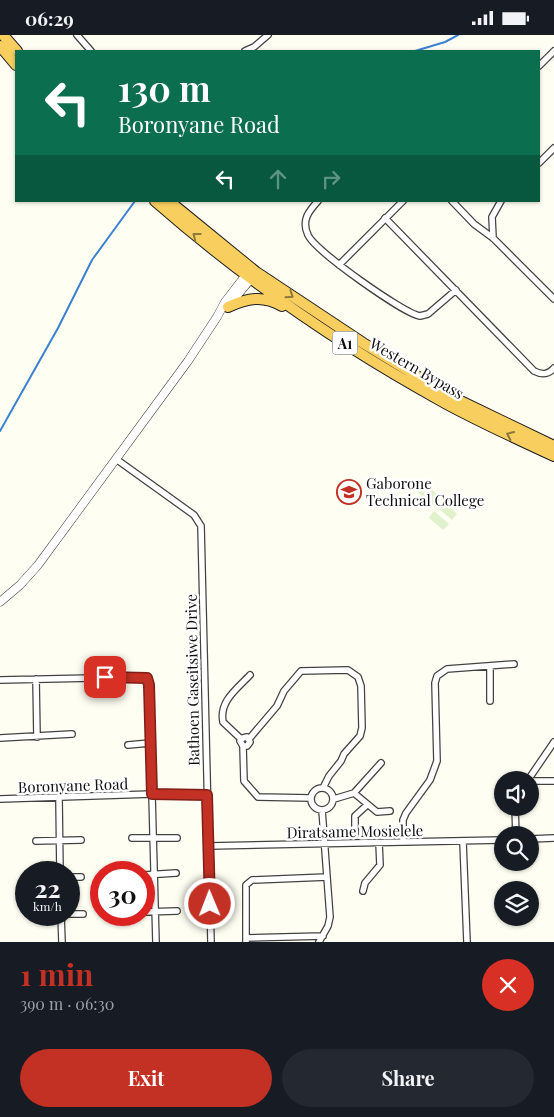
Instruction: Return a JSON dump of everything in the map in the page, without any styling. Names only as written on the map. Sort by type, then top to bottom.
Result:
[{"type":"highway","points":[[3,35],[16,50]]},
{"type":"highway","points":[[0,46],[15,64]]},
{"type":"highway","name":"Western Bypass","points":[[156,202],[322,329],[446,404],[554,456]]},
{"type":"highway","name":"Western Bypass","points":[[170,202],[251,274],[448,395],[554,446]]},
{"type":"highway","points":[[228,307],[250,299],[267,300],[276,303],[322,329]]},
{"type":"street","points":[[77,35],[90,50]]},
{"type":"street","points":[[247,50],[254,47],[268,35]]},
{"type":"street","points":[[540,65],[554,51]]},
{"type":"street","points":[[540,162],[554,148]]},
{"type":"street","points":[[317,202],[307,214],[307,235],[352,276],[417,316],[425,316],[456,290]]},
{"type":"street","points":[[338,265],[402,202]]},
{"type":"street","points":[[453,202],[474,224],[493,238],[554,299]]},
{"type":"street","points":[[493,238],[492,217],[500,202]]},
{"type":"street","points":[[385,218],[534,371],[544,374],[550,373],[554,368]]},
{"type":"street","points":[[218,317],[228,307],[251,274]]},
{"type":"street","points":[[0,602],[29,575],[188,361],[218,317],[225,302],[251,274]]},
{"type":"street","name":"Bathoen Gaseitsiwe Drive","points":[[116,459],[194,515],[201,526],[211,942]]},
{"type":"street","points":[[403,842],[403,820],[430,780],[437,761],[435,683],[437,676],[447,669],[514,664]]},
{"type":"street","points":[[490,667],[490,701]]},
{"type":"street","points":[[243,746],[249,744],[248,739],[277,706],[284,691],[301,671],[352,672],[358,677],[361,686],[361,732],[323,787],[315,791],[311,798]]},
{"type":"street","points":[[250,675],[222,709],[223,722],[241,739],[244,781],[258,797],[311,798]]},
{"type":"street","points":[[0,680],[147,678],[149,685],[154,861]]},
{"type":"street","points":[[36,679],[37,737]]},
{"type":"street","points":[[0,738],[72,734]]},
{"type":"street","points":[[241,739],[245,737],[248,739]]},
{"type":"street","points":[[535,771],[554,742]]},
{"type":"street","points":[[128,745],[150,743]]},
{"type":"street","points":[[311,798],[314,806],[322,810],[330,807],[334,799],[354,793],[382,763]]},
{"type":"street","points":[[539,780],[554,781]]},
{"type":"street","points":[[323,787],[331,791],[334,799]]},
{"type":"street","points":[[354,793],[376,812],[390,811]]},
{"type":"street","name":"Boronyane Road","points":[[0,799],[152,794],[207,795]]},
{"type":"street","points":[[59,798],[59,861]]},
{"type":"street","points":[[355,834],[355,816],[367,805]]},
{"type":"street","points":[[319,942],[328,926],[330,917],[322,810]]},
{"type":"street","points":[[132,839],[176,837]]},
{"type":"street","points":[[539,839],[554,838]]},
{"type":"street","points":[[36,841],[81,840]]},
{"type":"street","name":"Diratsame Mosielele","points":[[209,846],[494,840]]},
{"type":"street","points":[[463,841],[467,942]]},
{"type":"street","points":[[363,891],[365,883],[380,865],[379,843]]},
{"type":"street","points":[[155,874],[176,873]]},
{"type":"street","points":[[323,936],[246,940],[246,885],[252,879],[327,877]]},
{"type":"street","points":[[156,942],[155,912],[178,911]]},
{"type":"street","points":[[61,926],[62,942]]},
{"type":"green space","points":[[423,481],[441,498],[433,506],[415,490]]},
{"type":"green space","points":[[443,500],[457,514],[452,520],[437,507]]},
{"type":"green space","points":[[434,511],[449,524],[443,530],[429,518]]},
{"type":"waterway","points":[[418,50],[445,42],[458,35]]},
{"type":"waterway","points":[[0,431],[58,328],[92,260],[134,202]]},
{"type":"place","name":"Gaborone Technical College","points":[[349,492]]},
{"type":"route","points":[[105,677],[147,678],[149,685],[152,794],[207,795],[210,904]]}]
